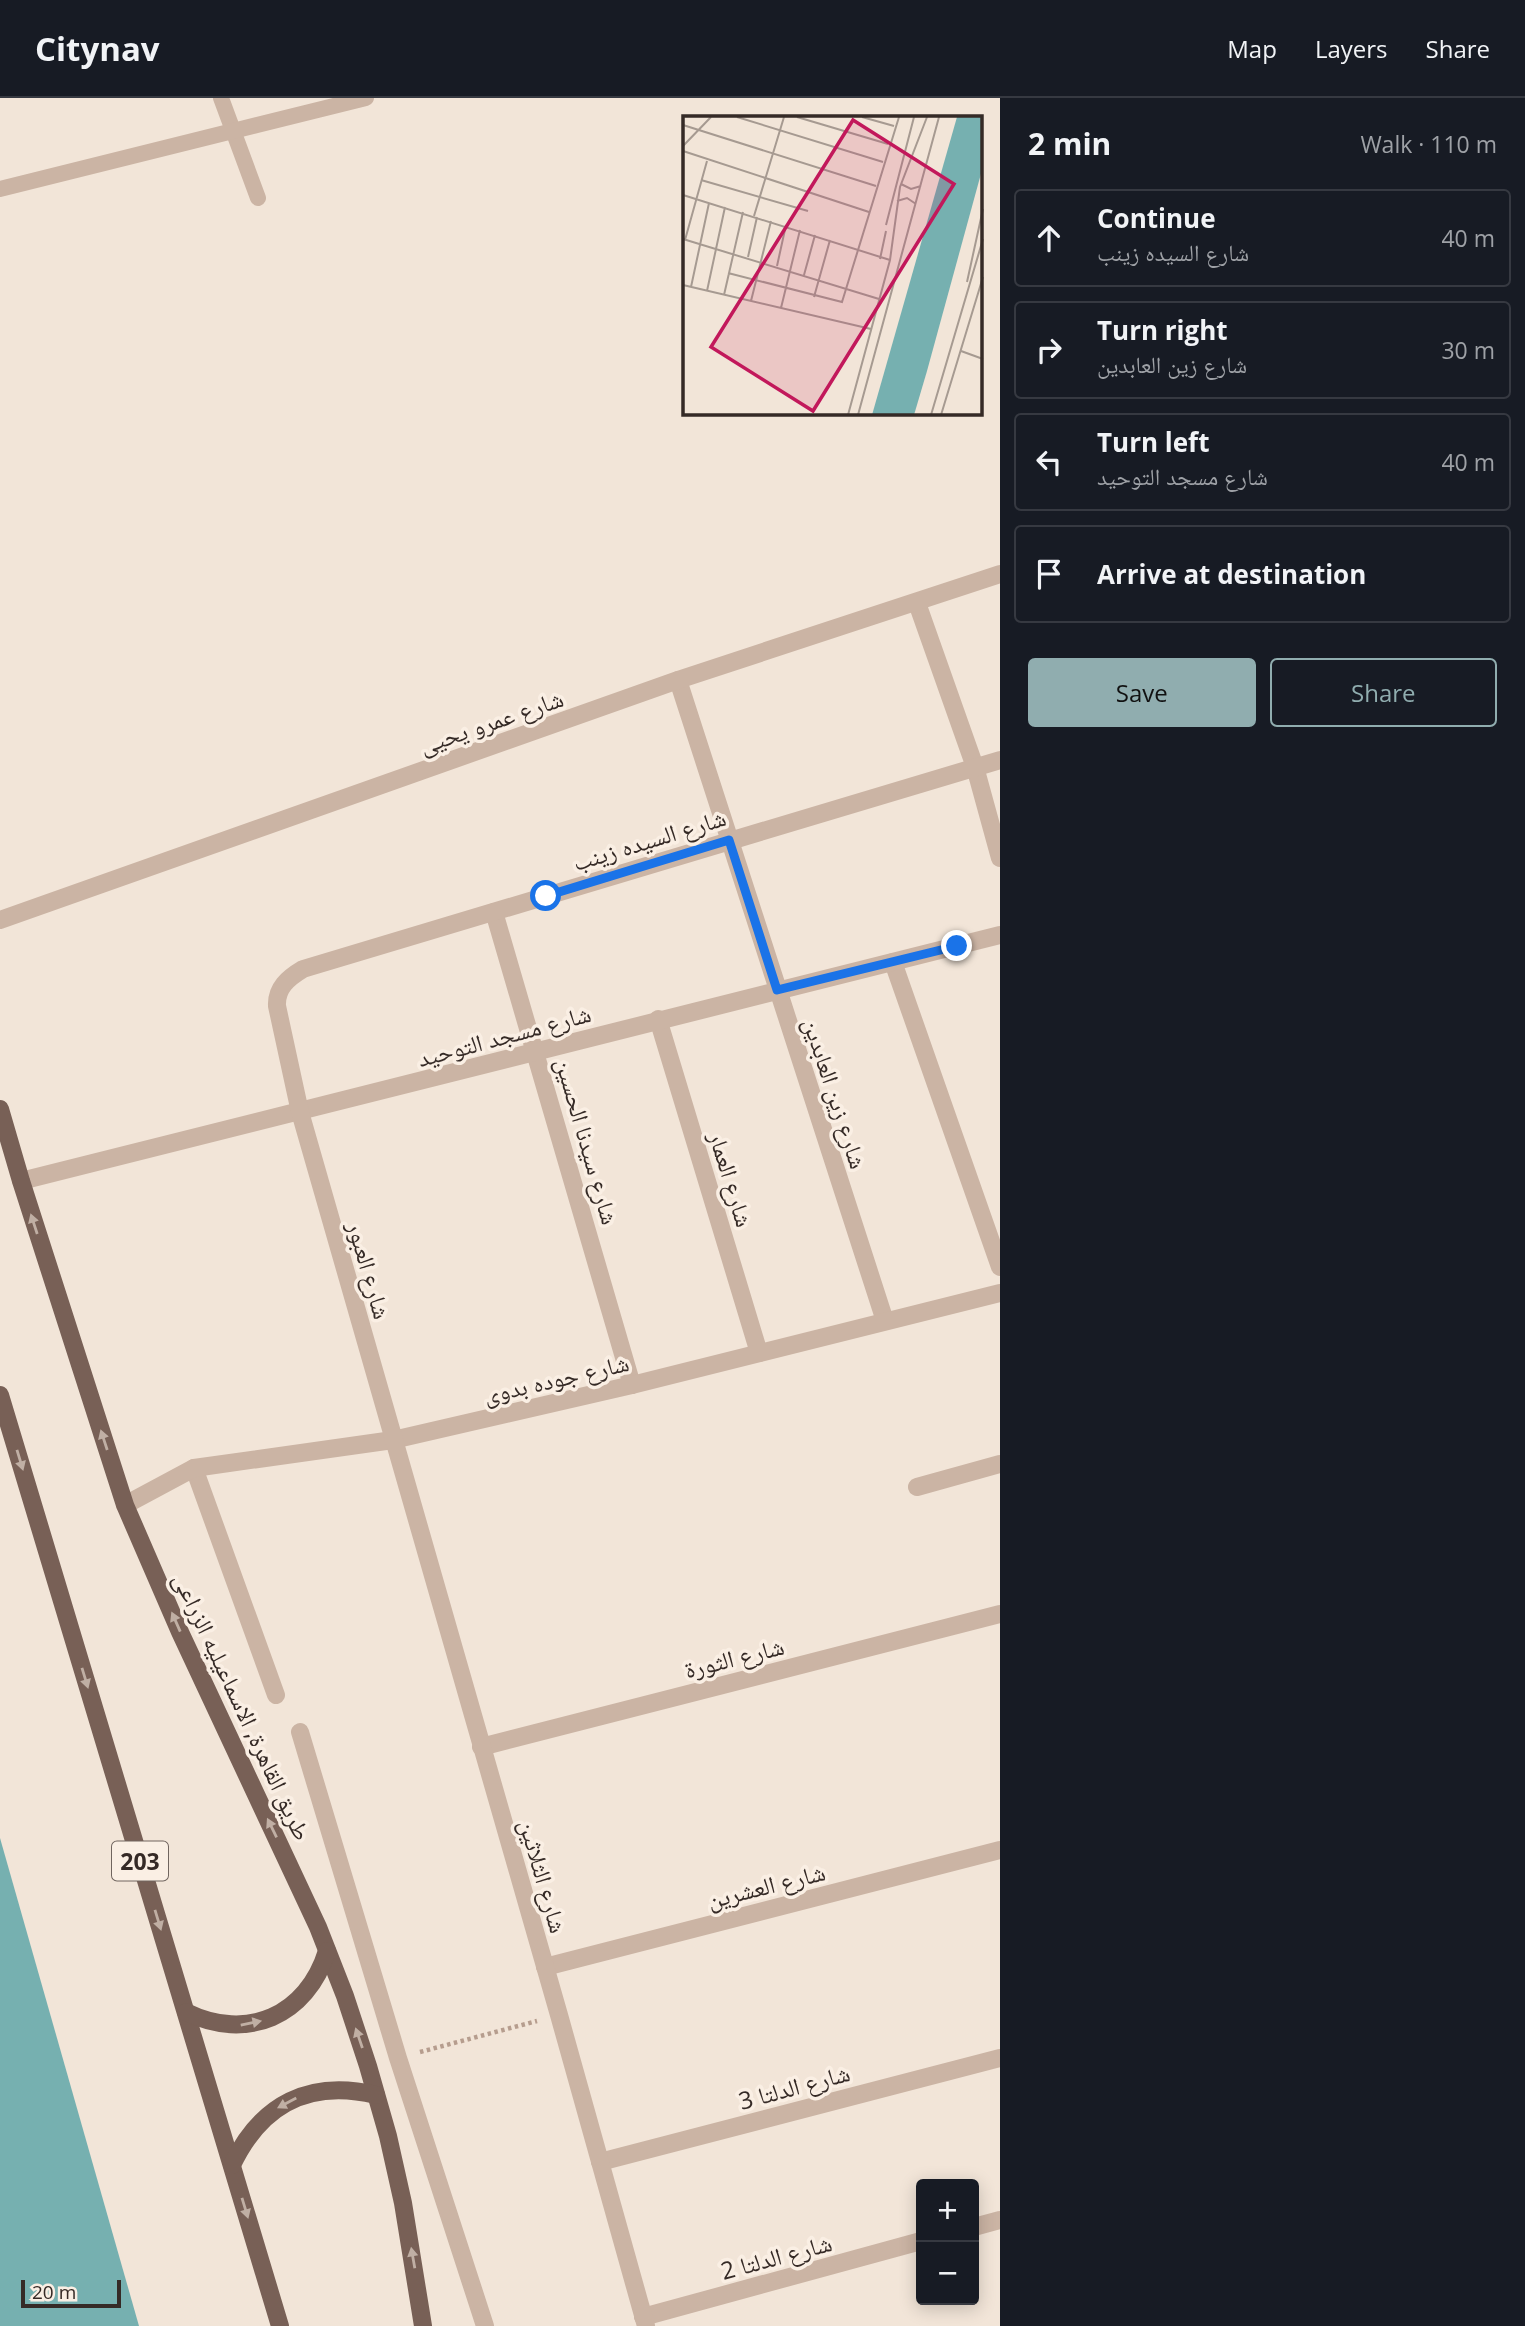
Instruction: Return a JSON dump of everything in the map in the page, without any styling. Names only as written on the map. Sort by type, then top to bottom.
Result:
[{"type":"main road","name":"طريق القاهرة, الاسماعيليه الزراعى","points":[[0,1109],[125,1505],[180,1632],[292,1871],[353,2019],[404,2203],[423,2326]]},
{"type":"main road","name":"203","points":[[0,1395],[280,2326]]},
{"type":"main road","points":[[186,2012],[202,2020],[237,2026],[272,2018],[288,2009],[313,1984],[327,1951]]},
{"type":"main road","points":[[232,2165],[241,2145],[254,2127],[289,2101],[332,2089],[355,2090],[376,2095]]},
{"type":"street","name":"شارع عمرو يحيى","points":[[0,920],[678,680],[917,604],[1000,574]]},
{"type":"street","points":[[917,604],[975,767],[1000,858]]},
{"type":"street","name":"شارع زين العابدين","points":[[678,680],[885,1321]]},
{"type":"street","name":"شارع السيده زينب","points":[[300,1112],[276,996],[282,985],[303,969],[1000,760]]},
{"type":"street","name":"شارع سيدنا الحسين","points":[[494,912],[632,1385]]},
{"type":"street","name":"شارع مسجد التوحيد","points":[[21,1181],[1000,935]]},
{"type":"street","points":[[893,962],[1000,1267]]},
{"type":"street","name":"شارع العمار","points":[[658,1019],[760,1353]]},
{"type":"street","name":"شارع العبور","points":[[300,1112],[393,1440]]},
{"type":"street","name":"شارع جوده بدوى","points":[[125,1505],[194,1468],[393,1440],[632,1385],[1000,1293]]},
{"type":"street","name":"شارع الثلاثين","points":[[393,1440],[645,2322]]},
{"type":"street","points":[[916,1487],[1000,1464]]},
{"type":"street","points":[[194,1468],[276,1695]]},
{"type":"street","name":"شارع الثورة","points":[[481,1747],[1000,1614]]},
{"type":"street","points":[[300,1732],[398,2058],[485,2326]]},
{"type":"street","name":"شارع العشرين","points":[[545,1967],[1000,1850]]},
{"type":"street","name":"شارع الدلتا 3","points":[[600,2162],[1000,2058]]},
{"type":"street","points":[[979,2226],[1000,2220]]},
{"type":"street","name":"شارع الدلتا 2","points":[[645,2322],[918,2242]]},
{"type":"lane","points":[[220,98],[258,198]]},
{"type":"lane","points":[[0,189],[366,98]]},
{"type":"path","points":[[398,2058],[559,2015]]},
{"type":"water","points":[[0,1838],[139,2326],[0,2326]]},
{"type":"route","points":[[546,896],[729,840],[777,990],[957,946]]}]
